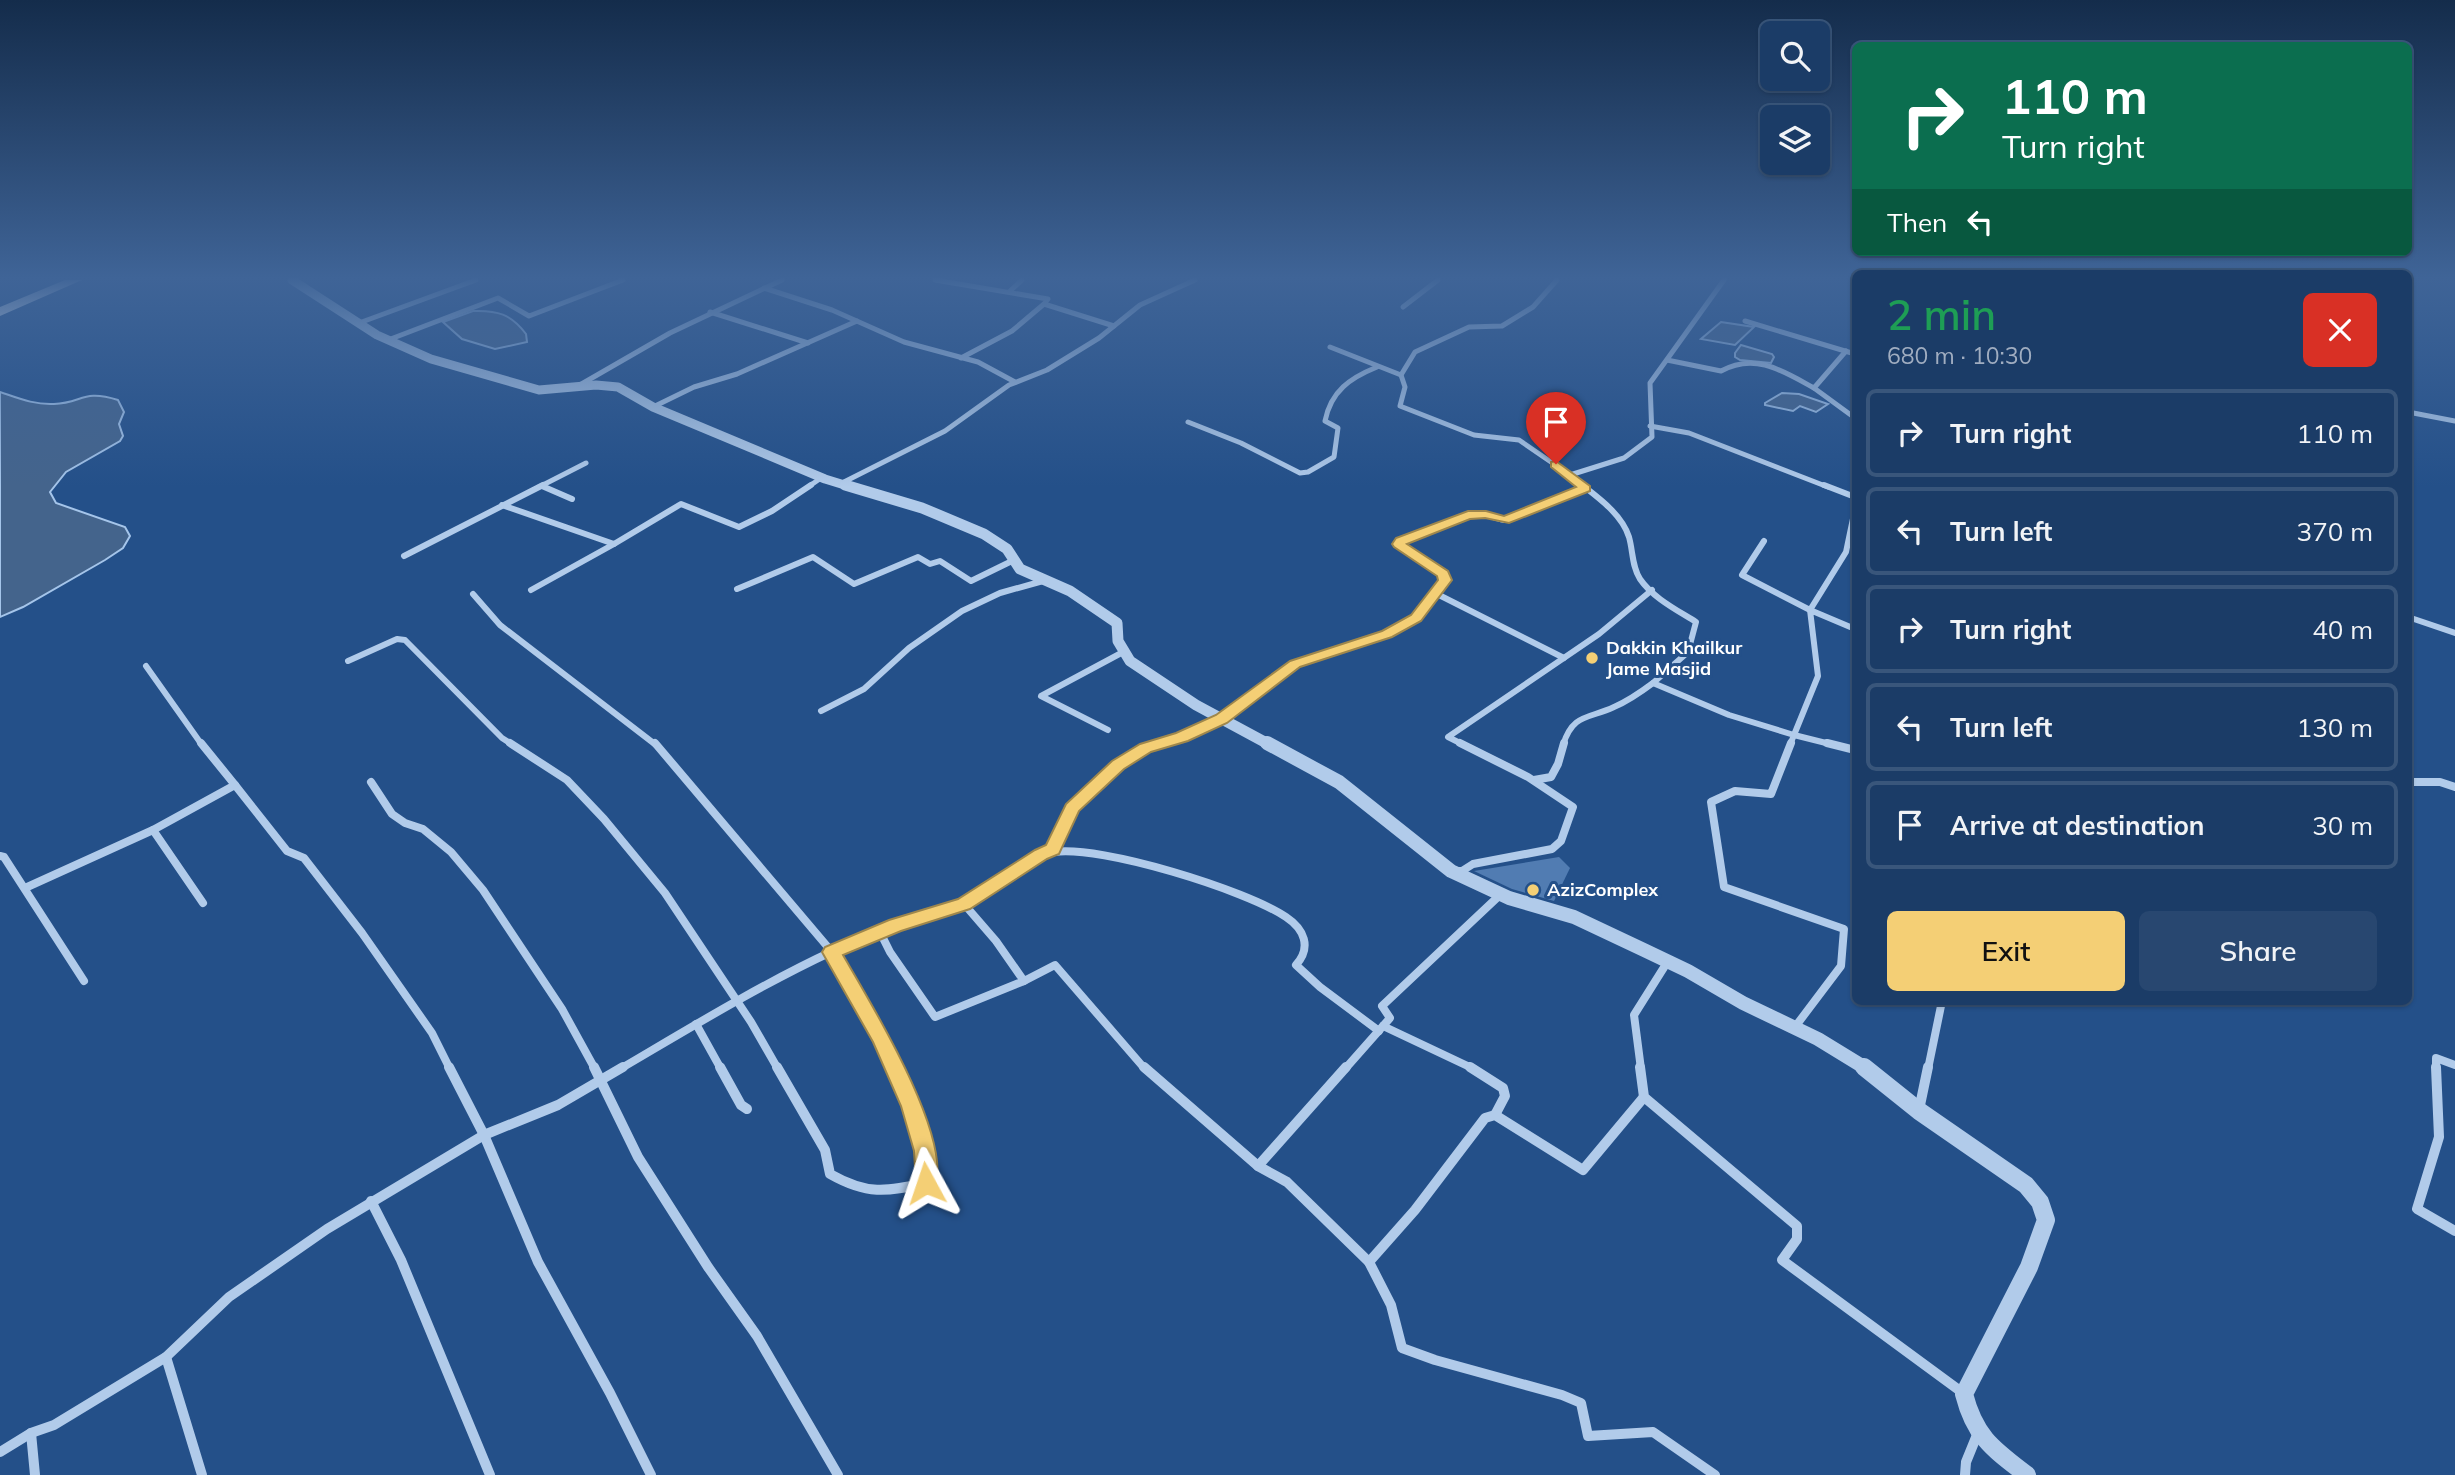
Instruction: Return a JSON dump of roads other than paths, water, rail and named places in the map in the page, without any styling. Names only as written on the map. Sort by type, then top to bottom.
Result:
[{"type":"street","points":[[408,349],[431,359],[539,390],[596,385],[618,387],[653,407],[821,478],[901,499],[984,534],[1007,549],[1020,569],[1070,591],[1117,623],[1118,641],[1130,661],[1221,719],[1339,782],[1451,871],[1501,894],[1574,917],[1668,961],[1870,1071],[1919,1111],[2026,1185],[2040,1202],[2046,1220],[2029,1267],[1964,1394],[1969,1417],[1977,1435],[2027,1475]]},
{"type":"street","points":[[575,388],[645,349]]},
{"type":"street","points":[[653,407],[682,392],[737,374],[795,349]]},
{"type":"street","points":[[928,349],[998,370],[1015,382]]},
{"type":"street","points":[[961,358],[978,349]]},
{"type":"street","points":[[839,484],[945,431],[1015,382],[1047,370],[1080,349]]},
{"type":"street","points":[[1334,349],[1401,375],[1405,382],[1405,395],[1401,406],[1474,435],[1519,440],[1570,475],[1610,509],[1623,526],[1629,536],[1635,572],[1662,600],[1696,622],[1688,652],[1636,696],[1606,710],[1577,719],[1568,731],[1560,765],[1551,777],[1531,780]]},
{"type":"street","points":[[1401,375],[1415,352],[1422,349]]},
{"type":"street","points":[[1570,475],[1617,464],[1637,453],[1652,437],[1650,383],[1674,349]]},
{"type":"street","points":[[1839,349],[1852,353]]},
{"type":"street","points":[[1814,388],[1846,351]]},
{"type":"street","points":[[1667,360],[1721,371],[1728,365],[1742,361],[1755,362],[1793,374],[1852,416]]},
{"type":"street","points":[[1188,422],[1241,443],[1300,473],[1308,472],[1334,457],[1338,428],[1325,421],[1326,408],[1346,380],[1377,367]]},
{"type":"street","points":[[2412,413],[2455,421]]},
{"type":"street","points":[[1650,426],[1689,433],[1852,496]]},
{"type":"street","points":[[404,556],[586,463]]},
{"type":"street","points":[[531,590],[681,504],[739,527],[772,511],[821,478]]},
{"type":"street","points":[[542,486],[572,499]]},
{"type":"street","points":[[1053,850],[1072,808],[1118,765],[1146,748],[1182,737],[1221,719],[1295,664],[1387,634],[1416,618],[1445,580],[1443,574],[1398,544],[1401,541],[1468,515],[1486,514],[1504,520],[1586,488]]},
{"type":"street","points":[[502,505],[614,544]]},
{"type":"street","points":[[1794,1028],[1841,966],[1844,929],[1724,887],[1711,802],[1735,791],[1771,794],[1818,676],[1810,610],[1846,552],[1852,523]]},
{"type":"street","points":[[1765,541],[1742,575],[1810,610],[1852,628]]},
{"type":"street","points":[[737,589],[813,557],[854,584],[918,557],[930,564],[940,561],[971,581],[1014,560]]},
{"type":"street","points":[[821,711],[870,685],[878,674],[932,629],[978,601],[998,591],[1043,581]]},
{"type":"street","points":[[1451,871],[1462,871],[1473,864],[1552,849],[1561,841],[1573,807],[1546,785],[1531,780],[1448,737],[1467,728],[1490,707],[1564,658],[1652,590]]},
{"type":"street","points":[[1435,593],[1564,658]]},
{"type":"street","points":[[348,661],[397,639],[405,640],[502,738],[567,780],[604,819],[672,902],[735,1002],[751,1022],[825,1150],[830,1174],[852,1188],[880,1193],[926,1183],[925,1151],[911,1106],[881,1038],[832,952],[654,742],[520,642],[493,618],[490,610],[473,594]]},
{"type":"street","points":[[2412,618],[2455,633]]},
{"type":"street","points":[[1108,730],[1041,696],[1125,651]]},
{"type":"street","points":[[146,666],[191,731],[287,850],[304,858],[362,933],[432,1033],[484,1135],[538,1262],[610,1393],[651,1475]]},
{"type":"street","points":[[1653,683],[1730,715],[1852,749]]},
{"type":"street","points":[[2412,781],[2440,782],[2455,787]]},
{"type":"street","points":[[371,782],[392,814],[432,837],[451,852],[483,890],[562,1009],[601,1080],[638,1157],[708,1267],[757,1336],[838,1475]]},
{"type":"street","points":[[25,888],[153,830],[235,785]]},
{"type":"street","points":[[153,830],[203,903]]},
{"type":"street","points":[[0,1452],[31,1433],[54,1425],[166,1357],[229,1297],[371,1201],[484,1135],[558,1105],[735,1002],[832,952],[880,932],[964,904],[1053,850],[1108,856],[1269,907],[1297,924],[1307,949],[1306,957],[1296,965],[1320,987],[1381,1029],[1472,1068],[1503,1088],[1505,1096],[1495,1115],[1485,1118],[1415,1210],[1370,1262]]},
{"type":"street","points":[[0,856],[4,857],[25,888],[84,981]]},
{"type":"street","points":[[1258,1166],[1390,1018],[1382,1006],[1501,894]]},
{"type":"street","points":[[964,904],[996,941],[1024,981]]},
{"type":"street","points":[[880,932],[890,952],[935,1017],[1024,981],[1055,965],[1153,1078],[1258,1166],[1287,1182],[1370,1262],[1391,1306],[1402,1348],[1435,1360],[1562,1395],[1581,1403],[1588,1436],[1653,1432],[1715,1475]]},
{"type":"street","points":[[1668,961],[1634,1015],[1644,1097],[1797,1226],[1797,1239],[1783,1261],[1964,1394]]},
{"type":"street","points":[[1919,1111],[1941,1005]]},
{"type":"street","points":[[696,1024],[741,1105],[747,1109]]},
{"type":"street","points":[[2455,1065],[2436,1058],[2439,1137],[2417,1209],[2455,1231]]},
{"type":"street","points":[[1495,1115],[1583,1170],[1644,1097]]},
{"type":"street","points":[[371,1201],[401,1261],[490,1475]]},
{"type":"street","points":[[166,1357],[202,1475]]},
{"type":"street","points":[[31,1433],[35,1475]]},
{"type":"street","points":[[1965,1475],[1966,1462],[1977,1435]]},
{"type":"water","points":[[1738,349],[1754,349],[1774,357],[1771,363],[1740,360],[1735,357]]},
{"type":"water","points":[[0,392],[26,401],[47,404],[64,403],[90,396],[118,400],[124,412],[119,424],[123,436],[120,441],[66,472],[50,492],[56,503],[125,527],[130,536],[123,548],[105,560],[23,607],[0,617]]},
{"type":"water","points":[[1782,393],[1799,394],[1828,404],[1816,412],[1800,406],[1793,411],[1765,405]]},
{"type":"place","name":"Dakkin Khailkur Jame Masjid","points":[[1592,658]]},
{"type":"place","name":"AzizComplex","points":[[1533,890]]}]
